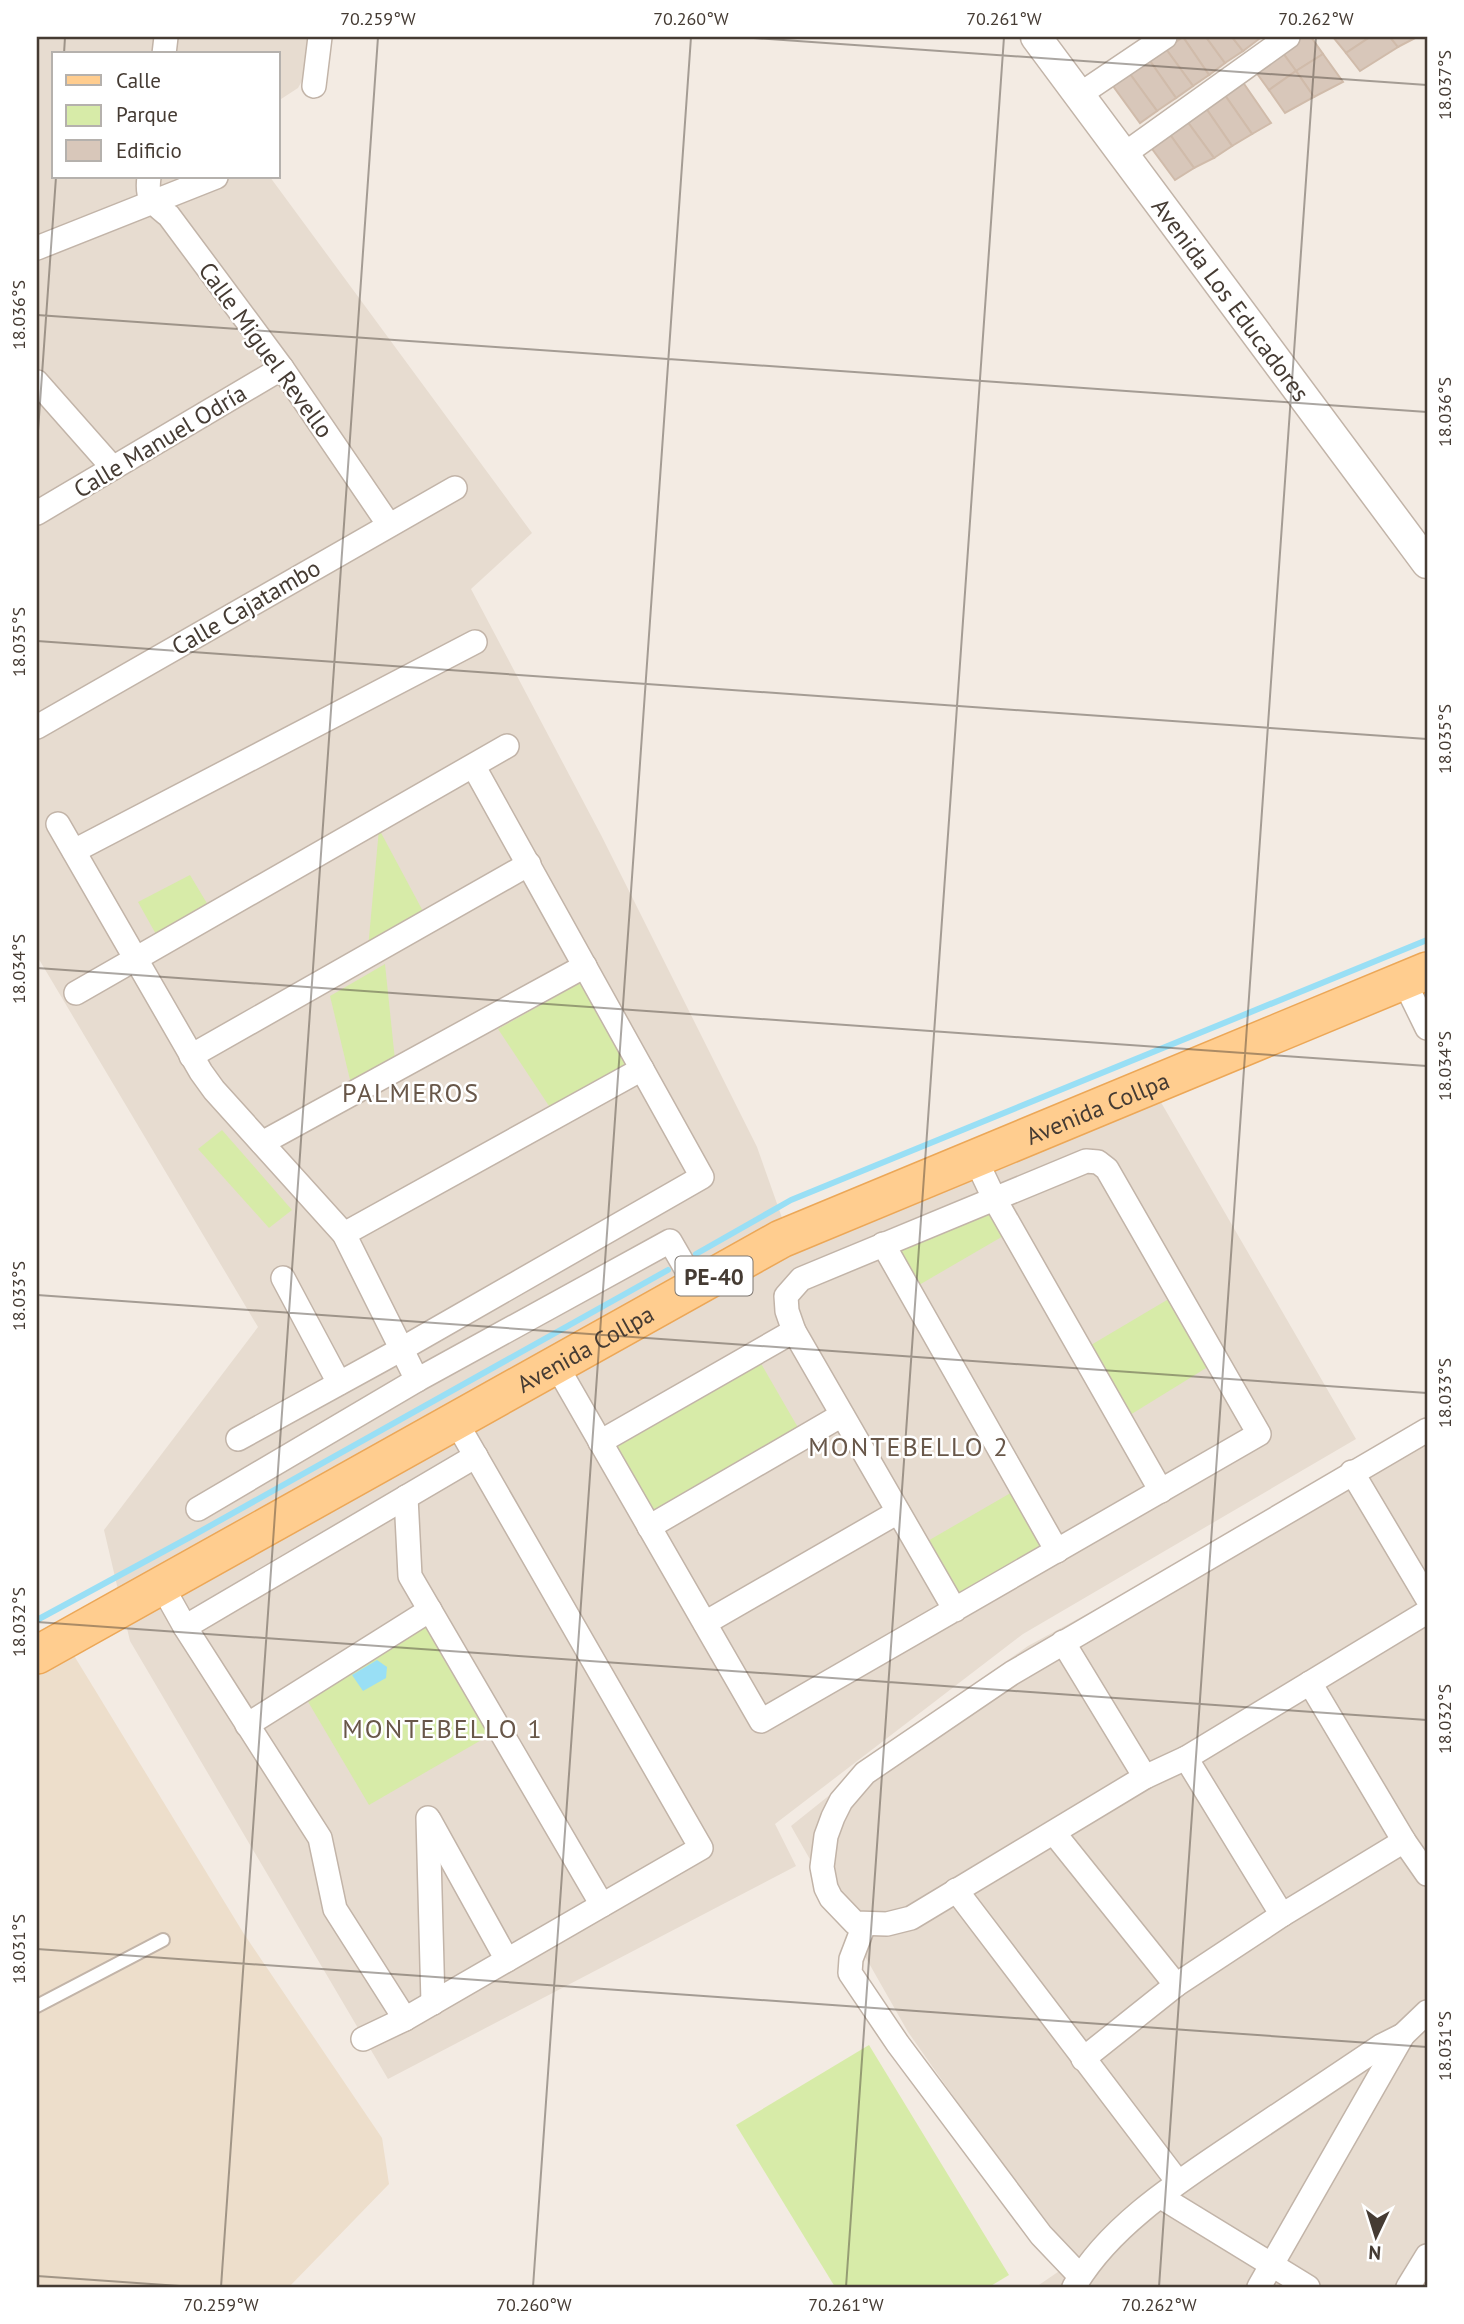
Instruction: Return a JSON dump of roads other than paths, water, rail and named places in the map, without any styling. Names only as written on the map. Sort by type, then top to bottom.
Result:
[{"type":"main road","name":"Avenida Collpa","points":[[37,1655],[781,1239],[1415,976]]},
{"type":"street","points":[[314,86],[320,37]]},
{"type":"street","name":"Avenida Los Educadores","points":[[1035,37],[1427,563]]},
{"type":"street","points":[[1079,96],[1165,37]]},
{"type":"street","points":[[1123,155],[1288,37]]},
{"type":"street","points":[[149,178],[147,192],[152,202]]},
{"type":"street","points":[[37,248],[213,178]]},
{"type":"street","name":"Calle Miguel Revello","points":[[152,202],[169,216],[282,368],[389,524]]},
{"type":"street","name":"Calle Manuel Odría","points":[[37,513],[282,368]]},
{"type":"street","points":[[37,382],[113,468]]},
{"type":"street","name":"Calle Cajatambo","points":[[37,727],[455,488]]},
{"type":"street","points":[[74,851],[475,642]]},
{"type":"street","points":[[76,993],[507,746]]},
{"type":"street","points":[[239,1439],[702,1177],[474,766]]},
{"type":"street","points":[[58,824],[138,958],[191,1056],[214,1090],[344,1234],[417,1380]]},
{"type":"street","points":[[191,1056],[528,864]]},
{"type":"street","points":[[262,1143],[585,966]]},
{"type":"street","points":[[1415,976],[1427,1028]]},
{"type":"street","points":[[344,1234],[642,1069]]},
{"type":"street","points":[[975,1158],[994,1198],[1161,1491]]},
{"type":"street","points":[[555,1363],[761,1721],[955,1610],[1259,1434],[1107,1169],[1098,1162],[1086,1161],[801,1279],[786,1296],[787,1311],[794,1331],[955,1610]]},
{"type":"street","points":[[198,1509],[417,1380],[670,1241],[696,1286]]},
{"type":"street","points":[[883,1244],[1057,1551]]},
{"type":"street","points":[[284,1278],[339,1383]]},
{"type":"street","points":[[600,1442],[794,1331]]},
{"type":"street","points":[[649,1527],[842,1415]]},
{"type":"street","points":[[363,2039],[405,2019],[701,1848],[455,1420]]},
{"type":"street","points":[[1427,1430],[1063,1642],[879,1761],[847,1793],[833,1817],[822,1867],[826,1888],[837,1907],[855,1923],[887,1924],[911,1918],[1145,1777],[1186,1758],[1427,1612]]},
{"type":"street","points":[[185,1626],[476,1456]]},
{"type":"street","points":[[1352,1472],[1427,1598]]},
{"type":"street","points":[[406,1497],[410,1576],[603,1905]]},
{"type":"street","points":[[705,1623],[898,1512]]},
{"type":"street","points":[[162,1586],[320,1838],[335,1909],[405,2019]]},
{"type":"street","points":[[247,1725],[430,1610]]},
{"type":"street","points":[[1063,1642],[1145,1777]]},
{"type":"street","points":[[1310,1683],[1404,1841],[1427,1874]]},
{"type":"street","points":[[1186,1758],[1282,1915]]},
{"type":"street","points":[[433,2003],[428,1818],[507,1960]]},
{"type":"street","points":[[1054,1833],[1176,1986]]},
{"type":"street","points":[[1083,2059],[1176,1986],[1282,1915],[1404,1841]]},
{"type":"street","points":[[956,1890],[1083,2059],[1169,2190],[1272,2265],[1308,2287]]},
{"type":"street","points":[[864,1925],[851,1959],[850,1973],[898,2044],[1077,2282],[1115,2235],[1169,2190],[1381,2046],[1403,2035]]},
{"type":"street","points":[[1259,2287],[1403,2035],[1427,2011]]},
{"type":"street","points":[[1408,2287],[1427,2256]]},
{"type":"lane","points":[[37,2006],[163,1940]]},
{"type":"water","points":[[377,1660],[387,1667],[386,1678],[363,1691],[352,1675]]},
{"type":"waterway","points":[[696,1254],[791,1200],[1427,940]]},
{"type":"waterway","points":[[37,1620],[668,1270]]},
{"type":"district","name":"PALMEROS","points":[[411,1092]]},
{"type":"district","name":"MONTEBELLO 2","points":[[909,1446]]},
{"type":"district","name":"MONTEBELLO 1","points":[[443,1728]]}]
